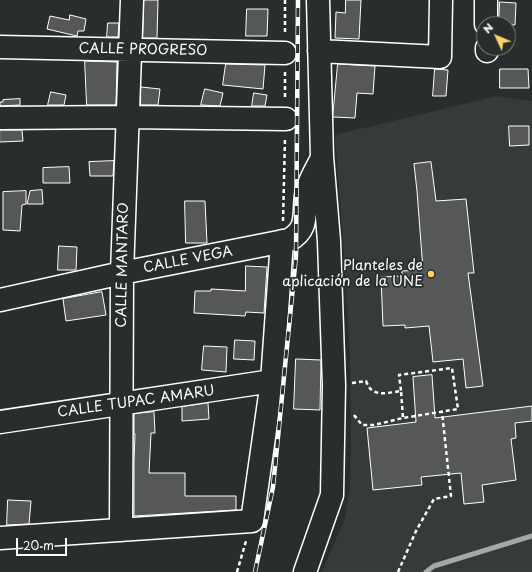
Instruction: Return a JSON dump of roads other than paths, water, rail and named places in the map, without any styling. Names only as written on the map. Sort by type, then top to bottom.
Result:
[{"type":"street","name":"CALLE MANTARO","points":[[121,530],[122,273],[132,0]]},
{"type":"street","points":[[305,572],[332,495],[346,386],[329,241],[322,157],[318,0]]},
{"type":"street","points":[[319,51],[440,57],[441,0]]},
{"type":"street","points":[[486,0],[486,16]]},
{"type":"street","name":"CALLE PROGRESO","points":[[0,47],[285,52]]},
{"type":"street","points":[[0,118],[286,118]]},
{"type":"street","name":"CALLE VEGA","points":[[0,300],[295,237],[302,229],[307,190],[322,157]]},
{"type":"street","points":[[0,538],[252,521],[272,381],[282,241]]},
{"type":"street","name":"CALLE TUPAC AMARU","points":[[0,422],[272,381]]},
{"type":"waterway","points":[[426,572],[434,566],[532,536]]},
{"type":"railway","points":[[255,572],[273,487],[296,256],[298,0]]},
{"type":"place","name":"Planteles de aplicación de la UNE","points":[[431,274]]}]
